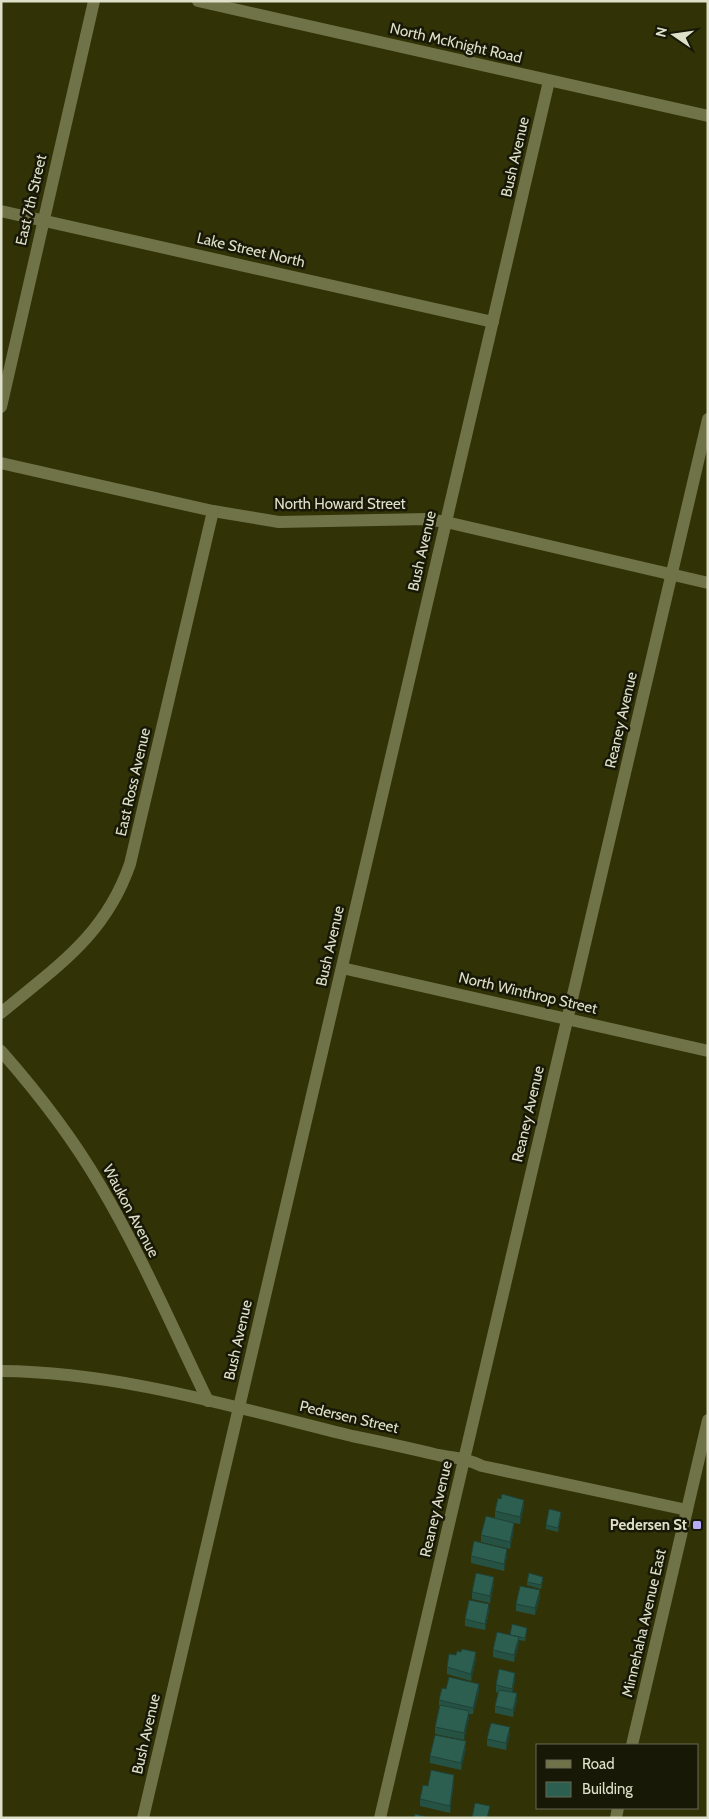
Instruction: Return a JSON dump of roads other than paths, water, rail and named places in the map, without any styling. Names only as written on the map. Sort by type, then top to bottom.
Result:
[{"type":"street","name":"East 7th Street","points":[[1,407],[94,1]]},
{"type":"street","name":"North McKnight Road","points":[[198,1],[708,116]]},
{"type":"street","name":"Bush Avenue","points":[[143,1818],[549,81]]},
{"type":"street","name":"Lake Street North","points":[[1,210],[493,322]]},
{"type":"street","name":"Reaney Avenue","points":[[380,1818],[708,419]]},
{"type":"street","name":"North Howard Street","points":[[1,464],[213,511],[278,522],[426,519],[446,522],[708,583]]},
{"type":"street","name":"East Ross Avenue","points":[[1,1013],[80,947],[111,907],[124,882],[130,864],[213,511]]},
{"type":"street","name":"North Winthrop Street","points":[[342,968],[708,1051]]},
{"type":"street","name":"Waukon Avenue","points":[[1,1051],[40,1097],[76,1146],[100,1184],[124,1228],[208,1401]]},
{"type":"street","name":"Pedersen Street","points":[[1,1371],[106,1380],[208,1401],[437,1454],[464,1458],[482,1466],[687,1510]]},
{"type":"street","name":"Minnehaha Avenue East","points":[[632,1744],[708,1420]]},
{"type":"place","name":"Pedersen St","points":[[697,1525]]}]
